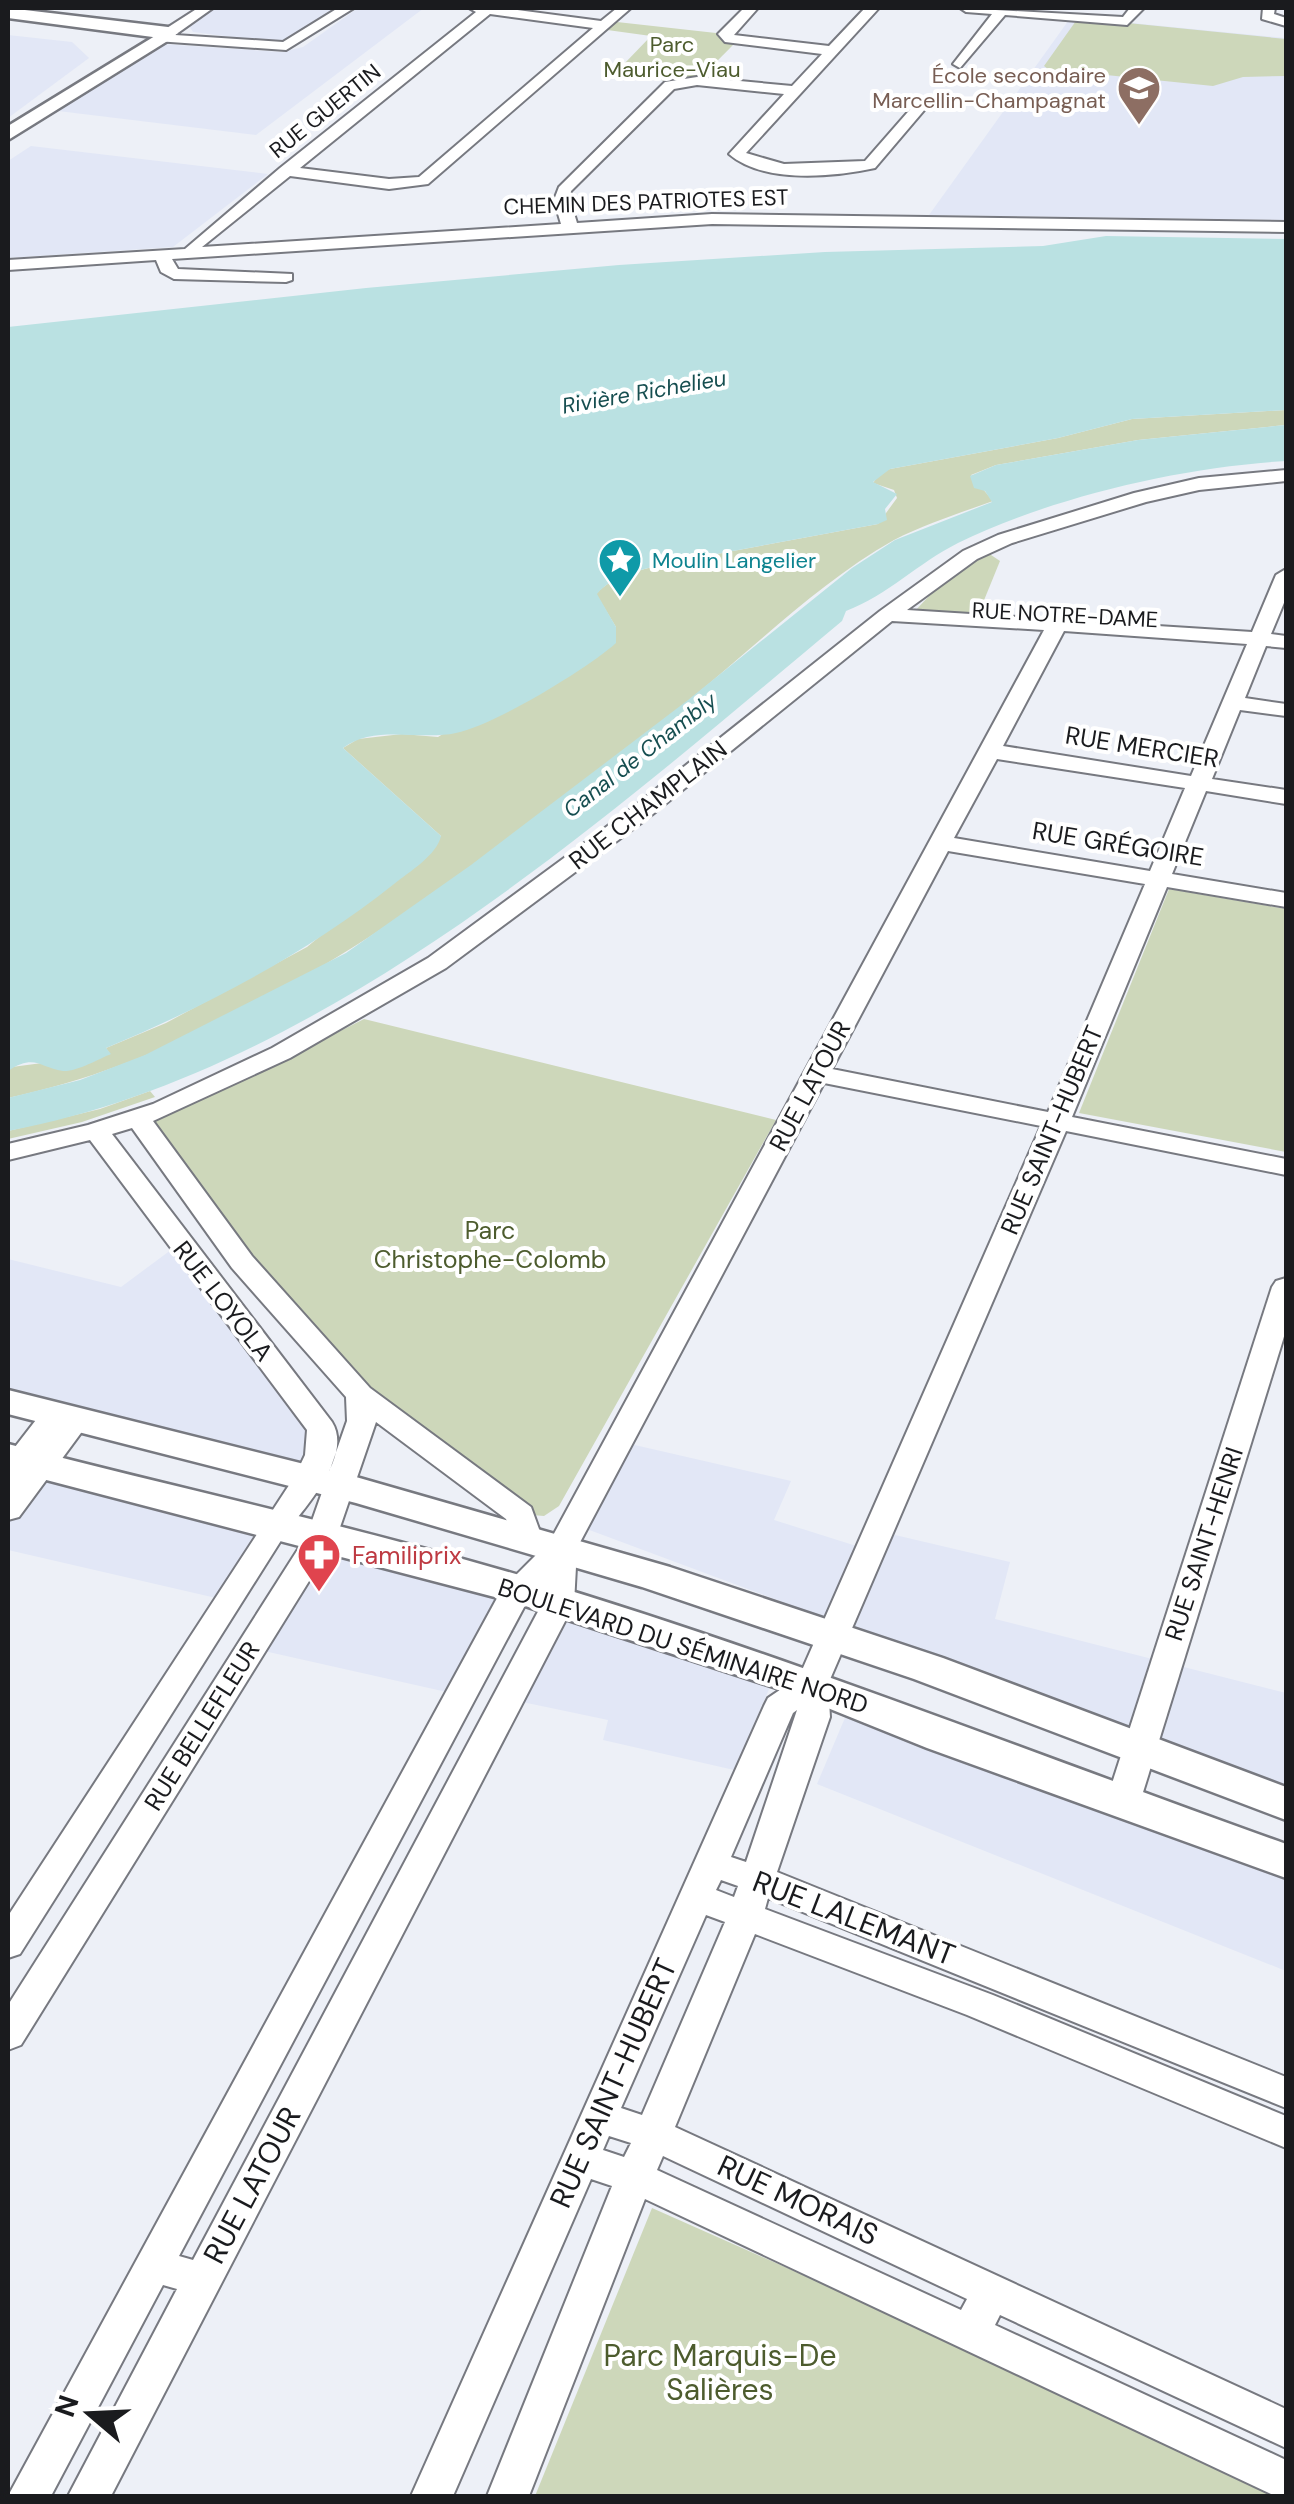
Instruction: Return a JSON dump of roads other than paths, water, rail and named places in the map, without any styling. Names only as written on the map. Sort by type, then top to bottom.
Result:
[{"type":"highway","points":[[8,12],[157,35]]},
{"type":"highway","points":[[8,23],[157,35]]},
{"type":"main road","points":[[8,134],[157,35]]},
{"type":"main road","points":[[8,1402],[326,1480],[545,1544],[833,1635],[1140,1745],[1286,1804]]},
{"type":"main road","name":"BOULEVARD DU SÉMINAIRE NORD","points":[[19,1465],[276,1524],[518,1589],[812,1684],[942,1737],[1286,1862]]},
{"type":"street","points":[[157,35],[191,8]]},
{"type":"street","points":[[157,35],[206,8]]},
{"type":"street","points":[[157,35],[251,45],[294,44],[347,8]]},
{"type":"street","points":[[483,8],[604,26]]},
{"type":"street","name":"RUE GUERTIN","points":[[192,252],[195,244],[483,8]]},
{"type":"street","points":[[285,171],[389,184],[423,181],[624,8]]},
{"type":"street","points":[[751,8],[725,34],[730,39],[832,51]]},
{"type":"street","points":[[872,8],[737,154],[755,163],[794,168],[870,164],[919,108]]},
{"type":"street","points":[[966,8],[1127,21],[1138,8]]},
{"type":"street","points":[[1269,8],[1270,19],[1286,22]]},
{"type":"street","points":[[960,64],[1002,12]]},
{"type":"street","points":[[570,226],[562,200],[564,190],[670,85],[697,81],[796,91]]},
{"type":"street","points":[[569,187],[595,224]]},
{"type":"street","name":"CHEMIN DES PATRIOTES EST","points":[[8,264],[595,224],[774,218],[1286,227]]},
{"type":"street","points":[[162,254],[169,272],[174,274],[286,278]]},
{"type":"street","name":"RUE CHAMPLAIN","points":[[8,1152],[138,1118],[282,1053],[438,963],[640,813],[888,615],[970,555],[1005,539],[1199,484],[1286,476]]},
{"type":"street","name":"RUE SAINT-HUBERT","points":[[508,2496],[634,2177],[745,1915],[814,1717],[812,1684],[1056,1123],[1286,574]]},
{"type":"street","name":"RUE NOTRE-DAME","points":[[888,615],[1228,648],[1258,640],[1286,642]]},
{"type":"street","name":"RUE NOTRE-DAME","points":[[868,631],[1055,631]]},
{"type":"street","name":"RUE LATOUR","points":[[30,2496],[473,1670],[816,1074],[1055,631]]},
{"type":"street","points":[[1232,702],[1286,710]]},
{"type":"street","name":"RUE MERCIER","points":[[990,751],[1286,797]]},
{"type":"street","name":"RUE GRÉGOIRE","points":[[940,843],[1286,900]]},
{"type":"street","points":[[816,1074],[1286,1167]]},
{"type":"street","name":"RUE LOYOLA","points":[[138,1118],[242,1262],[360,1395],[520,1514],[545,1544]]},
{"type":"street","name":"RUE LOYOLA","points":[[96,1131],[322,1428],[326,1480]]},
{"type":"street","points":[[202,1275],[242,1262]]},
{"type":"street","name":"RUE SAINT-HENRI","points":[[1123,1802],[1286,1287]]},
{"type":"street","points":[[326,1480],[362,1420],[360,1395]]},
{"type":"street","points":[[8,1510],[19,1465],[67,1416]]},
{"type":"street","name":"RUE BELLEFLEUR","points":[[53,1963],[8,1947],[276,1524],[326,1480]]},
{"type":"street","name":"RUE BELLEFLEUR","points":[[8,2034],[322,1536],[326,1480]]},
{"type":"street","name":"RUE LATOUR","points":[[89,2496],[558,1604],[545,1544]]},
{"type":"street","points":[[473,1670],[517,1682]]},
{"type":"street","name":"RUE SAINT-HUBERT","points":[[432,2496],[780,1706],[812,1684]]},
{"type":"street","points":[[423,1765],[468,1774]]},
{"type":"street","name":"RUE LALEMANT","points":[[701,1880],[758,1878],[990,1990]]},
{"type":"street","name":"RUE LALEMANT","points":[[701,1880],[745,1915],[990,1990],[1259,2094],[1286,2132]]},
{"type":"street","points":[[329,1939],[376,1950]]},
{"type":"street","name":"RUE LATOUR","points":[[254,2079],[302,2091]]},
{"type":"street","name":"RUE MORAIS","points":[[600,2117],[654,2135],[1286,2429]]},
{"type":"street","name":"RUE MORAIS","points":[[580,2159],[634,2177],[1286,2480]]},
{"type":"street","name":"RUE LATOUR","points":[[154,2264],[202,2280]]},
{"type":"street","points":[[968,2334],[994,2290]]},
{"type":"water","name":"Rivière Richelieu","points":[[1106,236],[1286,239],[1286,410],[1132,419],[1058,438],[890,469],[873,482],[897,494],[885,509],[887,520],[878,524],[668,563],[620,577],[597,594],[616,627],[616,643],[562,681],[515,708],[456,733],[383,735],[343,748],[441,836],[434,850],[414,869],[292,955],[182,1014],[106,1048],[111,1054],[68,1071],[31,1062],[8,1071],[8,327],[619,265],[825,252],[1043,246]]},
{"type":"water","name":"Canal de Chambly","points":[[1286,425],[1286,461],[1161,477],[1076,498],[995,527],[943,551],[876,596],[846,611],[842,621],[556,854],[453,928],[347,996],[237,1054],[124,1100],[8,1131],[8,1098],[80,1080],[145,1055],[346,953],[471,865],[688,700],[852,568],[895,540],[992,502],[985,491],[974,488],[970,476],[996,465],[1138,440]]},
{"type":"place","name":"École secondaire Marcellin-Champagnat","points":[[1139,126]]},
{"type":"place","name":"Moulin Langelier","points":[[620,598]]},
{"type":"place","name":"Familiprix","points":[[319,1593]]},
{"type":"park label","name":"Parc Maurice-Viau","points":[[672,56]]},
{"type":"park label","name":"Parc Christophe-Colomb","points":[[490,1244]]},
{"type":"park label","name":"Parc Marquis-De Salières","points":[[720,2372]]}]
